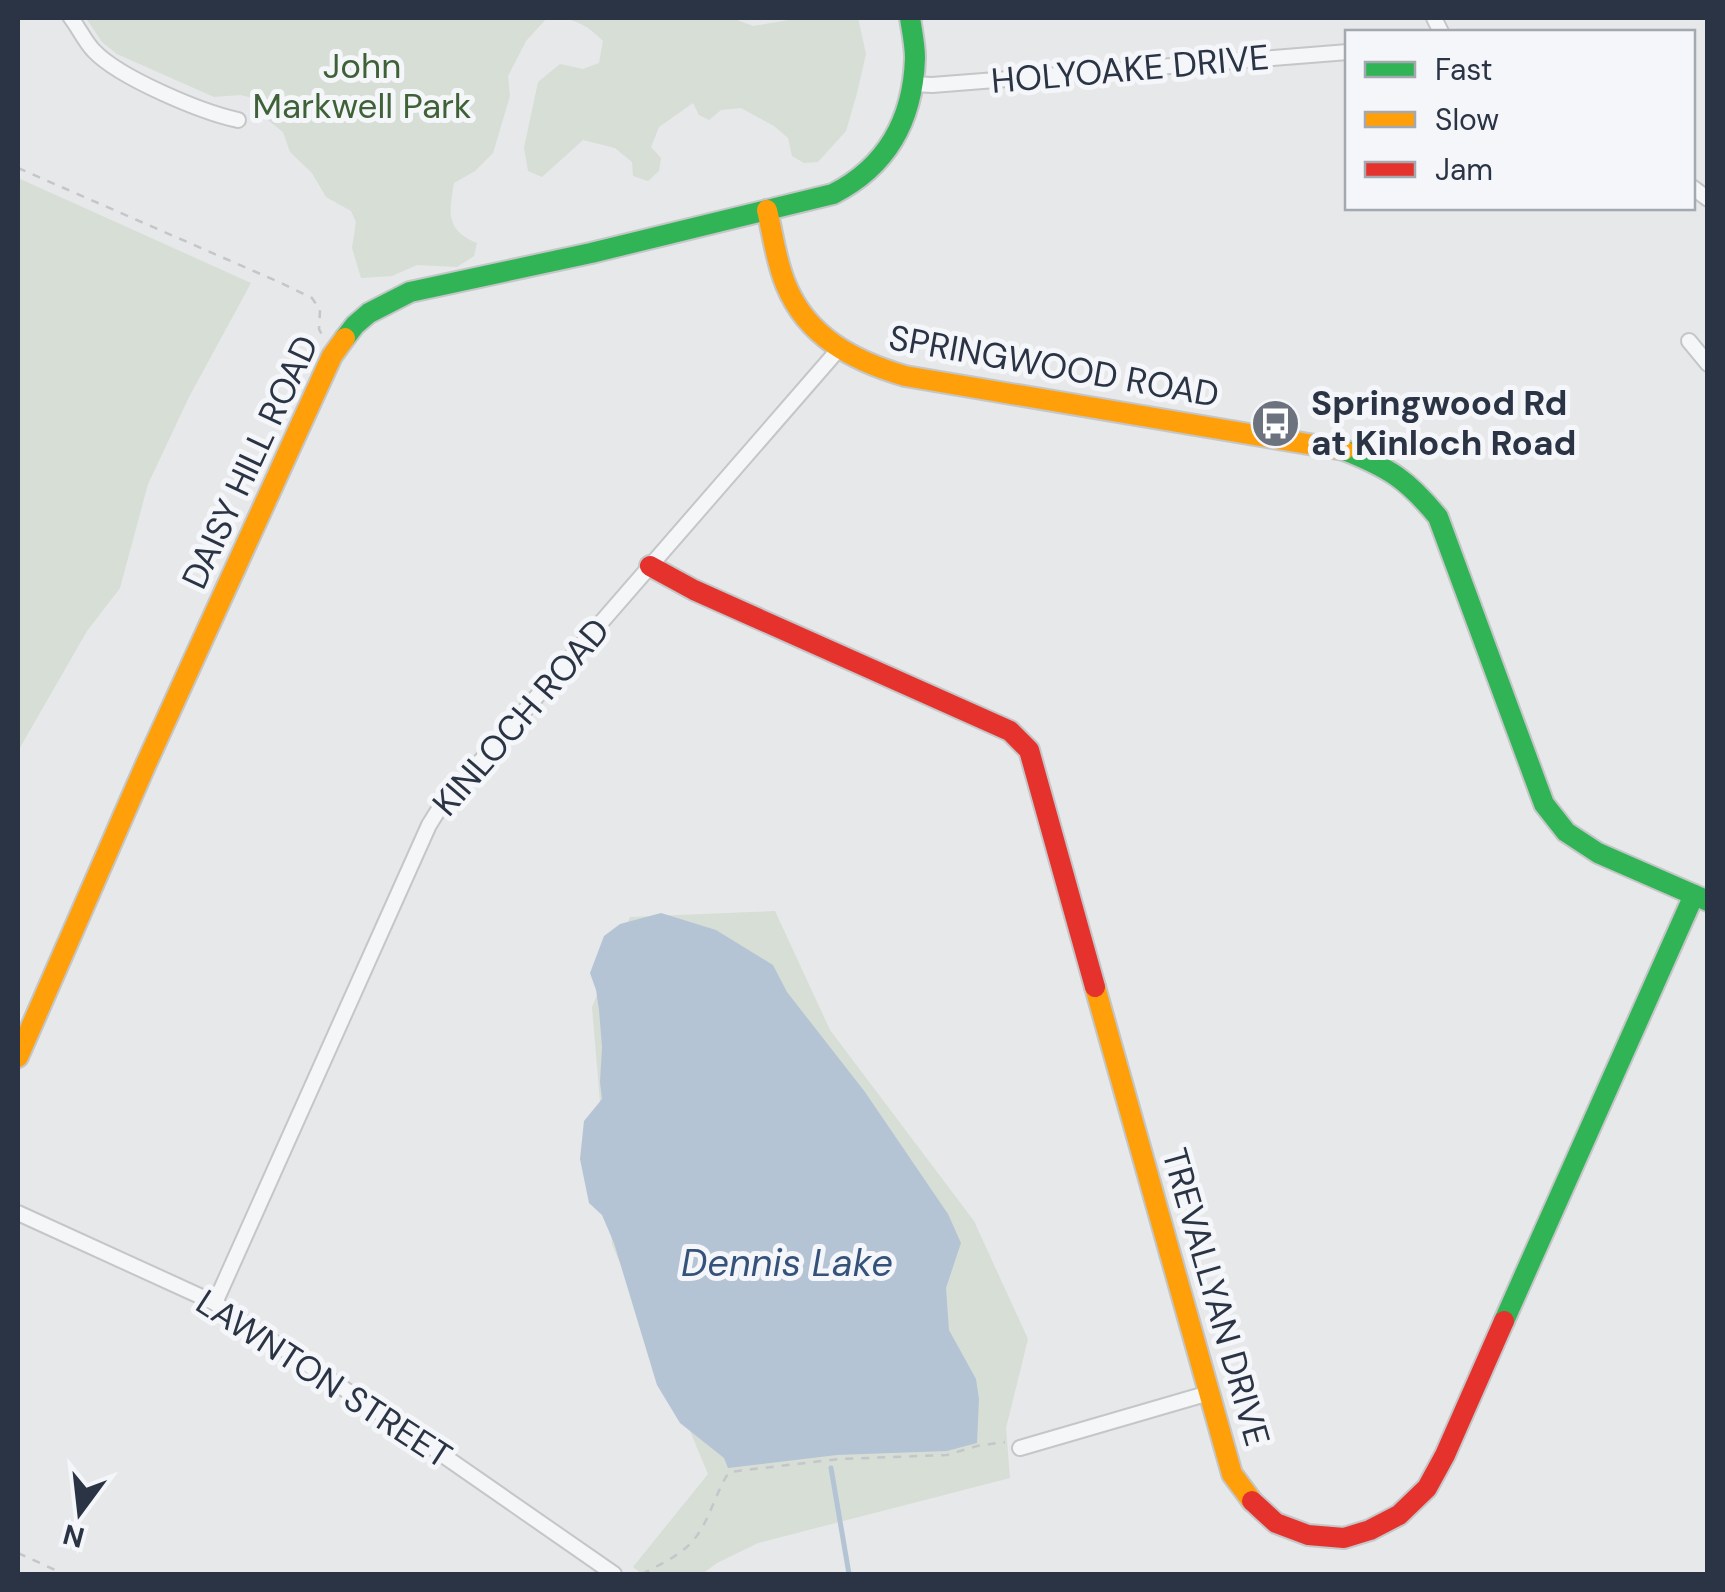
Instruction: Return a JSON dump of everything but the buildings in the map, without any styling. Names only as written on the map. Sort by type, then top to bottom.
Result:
[{"type":"street","points":[[71,18],[94,52],[131,76],[209,114],[238,120]]},
{"type":"street","name":"DAISY HILL ROAD","points":[[18,1057],[153,747],[332,356],[355,324],[410,292],[833,194],[857,182],[895,138],[904,118],[915,55],[910,18]]},
{"type":"street","name":"HOLYOAKE DRIVE","points":[[912,84],[1345,52]]},
{"type":"street","name":"SPRINGWOOD ROAD","points":[[767,210],[787,289],[807,320],[838,350],[874,368],[1344,450],[1381,464],[1416,490],[1438,517],[1544,804],[1566,832],[1598,853],[1701,898]]},
{"type":"street","points":[[1690,341],[1708,364]]},
{"type":"street","name":"KINLOCH ROAD","points":[[215,1303],[428,825],[838,350]]},
{"type":"street","name":"TREVALLYAN DRIVE","points":[[650,566],[694,590],[1010,730],[1029,750],[1232,1474],[1252,1501],[1276,1523],[1308,1534],[1344,1538],[1370,1530],[1398,1514],[1427,1488],[1701,898]]},
{"type":"street","name":"LAWNTON STREET","points":[[18,1213],[215,1303],[614,1574]]},
{"type":"street","points":[[1020,1448],[1209,1393]]},
{"type":"path","points":[[18,168],[312,298],[320,310],[319,330],[325,343]]},
{"type":"path","points":[[642,1574],[684,1551],[700,1532],[729,1472],[838,1459],[947,1455],[1005,1442],[1020,1448]]},
{"type":"path","points":[[18,1553],[64,1574]]},
{"type":"green space","name":"John Markwell Park","points":[[86,18],[547,18],[526,41],[508,76],[510,96],[493,153],[475,171],[454,183],[452,219],[459,232],[477,243],[474,256],[457,267],[417,265],[392,276],[361,278],[352,248],[356,222],[351,211],[326,197],[312,173],[290,152],[283,132],[264,117],[253,98],[214,97],[117,54],[102,42]]},
{"type":"green space","points":[[557,18],[732,18],[753,26],[801,18],[858,18],[866,54],[846,131],[818,162],[804,163],[792,156],[788,138],[741,108],[721,110],[709,120],[699,115],[693,103],[659,127],[651,147],[661,158],[659,171],[648,181],[633,176],[632,162],[615,148],[583,140],[542,177],[528,171],[524,148],[538,82],[560,64],[583,69],[599,63],[603,41],[582,25]]},
{"type":"green space","points":[[18,178],[251,283],[189,397],[148,484],[120,588],[87,631],[18,751]]},
{"type":"green space","name":"Dennis Lake","points":[[775,911],[830,1030],[974,1221],[1028,1339],[1006,1428],[1010,1478],[758,1543],[702,1574],[642,1574],[633,1567],[708,1474],[612,1244],[592,1007],[630,917]]},
{"type":"water","name":"Dennis Lake","points":[[661,913],[716,930],[773,965],[787,992],[865,1092],[948,1214],[961,1243],[946,1288],[949,1330],[976,1379],[977,1443],[947,1451],[837,1455],[728,1468],[724,1458],[680,1423],[657,1385],[614,1243],[602,1215],[589,1203],[580,1159],[584,1121],[602,1099],[599,1010],[590,973],[604,936],[620,924]]},
{"type":"waterway","points":[[831,1468],[849,1574]]},
{"type":"traffic: fast","points":[[345,338],[369,313],[410,292],[833,194],[869,170],[883,155],[903,120],[915,58],[910,18]]},
{"type":"traffic: fast","points":[[1344,450],[1396,476],[1438,517],[1544,804],[1566,832],[1598,853],[1708,901]]},
{"type":"traffic: fast","points":[[1504,1321],[1694,895]]},
{"type":"traffic: slow","points":[[767,210],[780,267],[795,303],[819,333],[868,363],[905,376],[1344,450]]},
{"type":"traffic: slow","points":[[18,1057],[146,764],[332,356],[345,338]]},
{"type":"traffic: slow","points":[[1095,987],[1232,1474],[1252,1501]]},
{"type":"traffic: jam","points":[[650,566],[694,590],[1010,731],[1029,750],[1095,987]]},
{"type":"traffic: jam","points":[[1252,1501],[1276,1523],[1308,1535],[1344,1538],[1399,1515],[1427,1488],[1445,1455],[1504,1321]]},
{"type":"place","name":"Springwood Rd at Kinloch Road","points":[[1276,423]]}]
